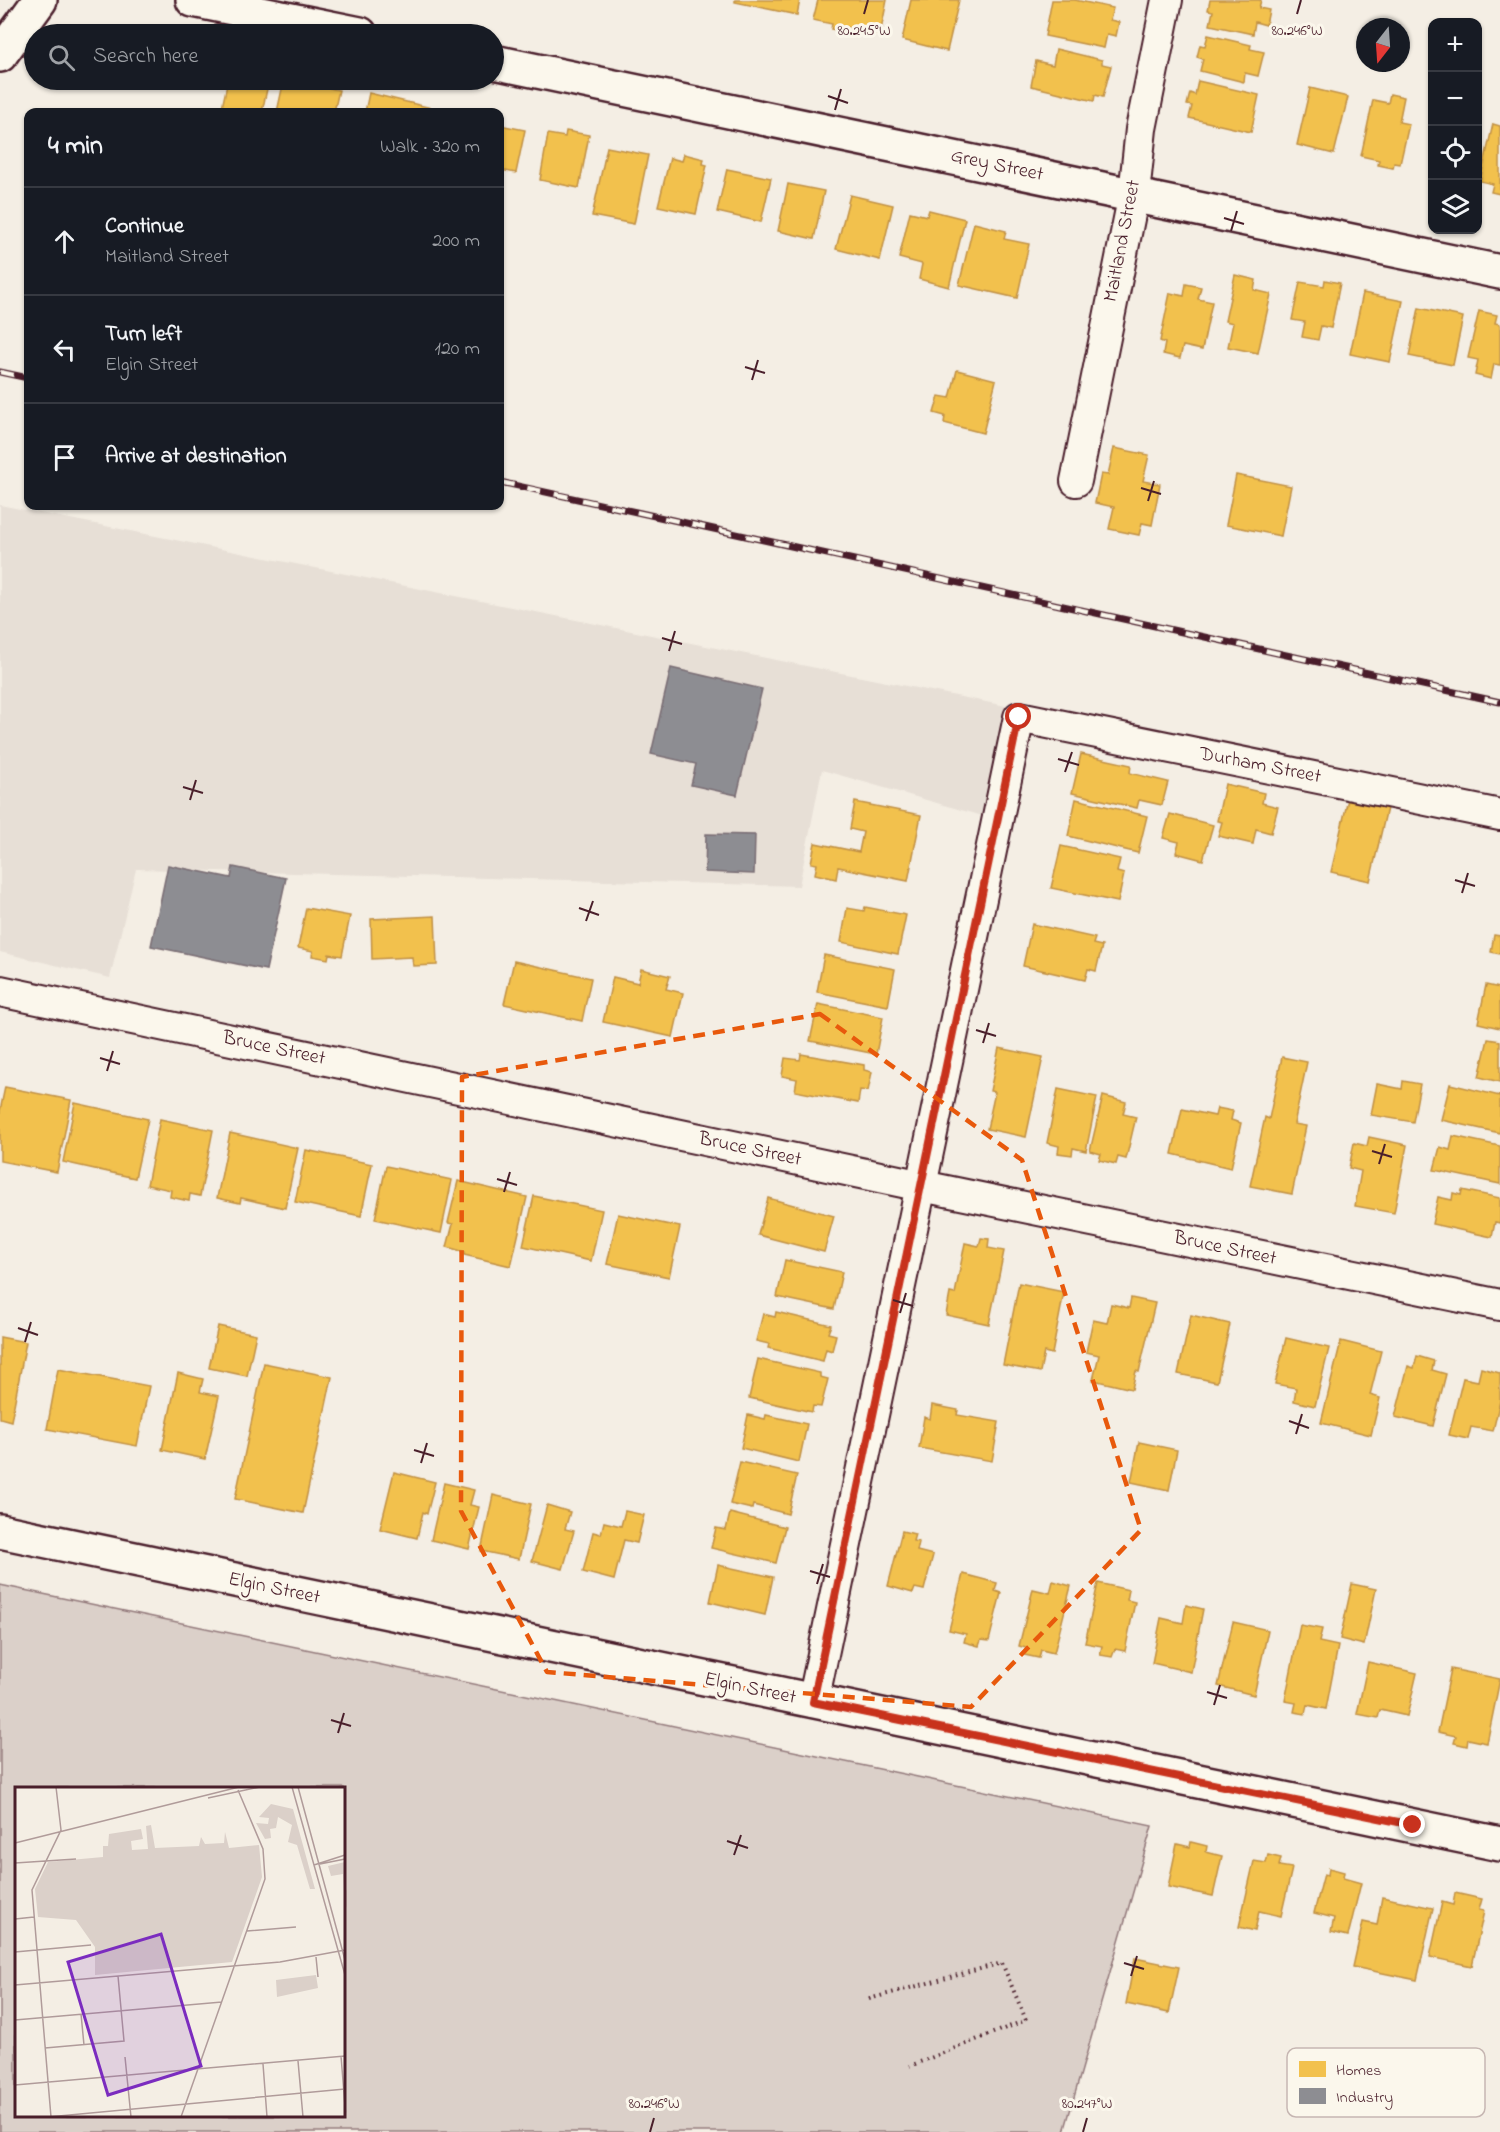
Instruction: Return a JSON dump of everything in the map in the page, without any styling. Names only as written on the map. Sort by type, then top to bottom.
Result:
[{"type":"main road","points":[[0,55],[40,0]]},
{"type":"main road","points":[[193,0],[311,24]]},
{"type":"main road","name":"Grey Street","points":[[504,64],[1500,272]]},
{"type":"main road","name":"Elgin Street","points":[[0,1531],[1500,1844]]},
{"type":"street","name":"Maitland Street","points":[[1076,481],[1134,194],[1141,129],[1167,0]]},
{"type":"street","name":"Durham Street","points":[[922,1186],[1019,717],[1500,815]]},
{"type":"street","name":"Bruce Street","points":[[0,991],[922,1186],[1500,1305]]},
{"type":"street","points":[[813,1702],[922,1186]]},
{"type":"path","points":[[869,2000],[1002,1963],[1026,2020],[910,2066]]},
{"type":"highlighted area","points":[[820,1014],[1022,1160],[1141,1530],[971,1707],[547,1672],[461,1511],[462,1077]]},
{"type":"shaded area","points":[[0,505],[1021,709],[996,820],[822,770],[799,886],[136,869],[110,978],[0,952]]},
{"type":"shaded area","points":[[0,1585],[1152,1826],[1064,2132],[0,2132]]},
{"type":"building: Homes","points":[[735,0],[800,0],[797,15],[735,2]]},
{"type":"building: Homes","points":[[818,0],[887,0],[880,35],[845,27],[845,31],[831,29],[832,24],[813,20]]},
{"type":"building: Homes","points":[[911,0],[959,0],[947,51],[902,40]]},
{"type":"building: Homes","points":[[1052,0],[1075,0],[1113,8],[1110,20],[1119,22],[1116,36],[1107,34],[1104,48],[1045,36]]},
{"type":"building: Homes","points":[[1210,0],[1261,0],[1259,8],[1269,10],[1266,25],[1255,22],[1253,34],[1210,25],[1213,11],[1208,10]]},
{"type":"building: Homes","points":[[1208,35],[1251,45],[1250,49],[1264,52],[1258,76],[1245,73],[1244,82],[1200,71],[1203,59],[1197,57],[1200,45],[1205,46]]},
{"type":"building: Homes","points":[[1056,49],[1102,60],[1102,64],[1111,66],[1103,97],[1095,95],[1094,101],[1031,86],[1036,61],[1053,65]]},
{"type":"building: Homes","points":[[1198,81],[1259,95],[1251,132],[1189,118],[1192,106],[1187,105],[1190,93],[1195,95]]},
{"type":"building: Homes","points":[[1310,88],[1348,97],[1334,154],[1297,145]]},
{"type":"building: Homes","points":[[226,90],[267,90],[263,108],[222,108]]},
{"type":"building: Homes","points":[[282,90],[339,90],[335,108],[278,108]]},
{"type":"building: Homes","points":[[369,93],[432,108],[366,108]]},
{"type":"building: Homes","points":[[1390,94],[1404,97],[1399,122],[1409,124],[1400,164],[1394,163],[1393,168],[1378,165],[1379,160],[1361,156],[1373,100],[1388,103]]},
{"type":"building: Homes","points":[[1493,124],[1500,126],[1500,194],[1491,192],[1493,184],[1482,181]]},
{"type":"building: Homes","points":[[504,126],[525,130],[516,173],[504,171]]},
{"type":"building: Homes","points":[[566,131],[589,135],[579,188],[540,180],[548,134],[565,137]]},
{"type":"building: Homes","points":[[607,147],[648,155],[634,224],[592,216]]},
{"type":"building: Homes","points":[[684,154],[704,159],[703,164],[707,165],[696,214],[658,206],[670,158],[682,161]]},
{"type":"building: Homes","points":[[727,169],[771,178],[761,222],[717,212]]},
{"type":"building: Homes","points":[[788,184],[824,191],[814,239],[778,231]]},
{"type":"building: Homes","points":[[850,195],[893,205],[880,260],[836,249]]},
{"type":"building: Homes","points":[[929,210],[965,219],[949,287],[919,279],[922,264],[899,258],[910,212],[927,216]]},
{"type":"building: Homes","points":[[974,223],[1006,231],[1004,239],[1029,244],[1017,298],[959,285]]},
{"type":"building: Homes","points":[[1235,275],[1256,280],[1254,290],[1271,294],[1258,353],[1228,347],[1233,323],[1225,321]]},
{"type":"building: Homes","points":[[1325,280],[1340,283],[1331,328],[1321,326],[1318,340],[1302,337],[1305,322],[1292,320],[1300,282],[1324,286]]},
{"type":"building: Homes","points":[[1186,284],[1201,287],[1198,299],[1212,302],[1202,350],[1183,346],[1180,358],[1163,354],[1165,343],[1160,341],[1170,293],[1184,296]]},
{"type":"building: Homes","points":[[1363,293],[1403,301],[1390,362],[1350,354]]},
{"type":"building: Homes","points":[[1419,308],[1463,317],[1453,365],[1409,356]]},
{"type":"building: Homes","points":[[1479,311],[1497,315],[1495,323],[1500,324],[1500,365],[1494,364],[1491,379],[1475,375],[1478,360],[1468,358]]},
{"type":"building: Homes","points":[[957,370],[996,380],[983,433],[944,423],[945,416],[934,413],[939,396],[950,398]]},
{"type":"building: Homes","points":[[1114,448],[1149,455],[1143,481],[1160,484],[1152,525],[1142,523],[1139,535],[1109,529],[1114,507],[1095,503],[1101,474],[1108,475]]},
{"type":"building: Homes","points":[[1236,475],[1291,486],[1281,536],[1226,525]]},
{"type":"building: Homes","points":[[1081,754],[1131,765],[1130,773],[1168,782],[1162,805],[1139,800],[1137,808],[1072,793]]},
{"type":"building: Homes","points":[[1225,784],[1264,793],[1262,803],[1278,807],[1271,833],[1256,829],[1253,844],[1218,836],[1222,822],[1217,821]]},
{"type":"building: Homes","points":[[1076,799],[1147,816],[1138,853],[1068,836]]},
{"type":"building: Homes","points":[[1348,799],[1387,808],[1370,881],[1331,872]]},
{"type":"building: Homes","points":[[855,802],[921,815],[908,881],[838,867],[836,879],[815,874],[817,864],[811,863],[815,843],[859,852],[863,832],[850,829]]},
{"type":"building: Homes","points":[[1170,814],[1213,825],[1203,860],[1176,853],[1179,842],[1163,838]]},
{"type":"building: Homes","points":[[1061,846],[1120,859],[1117,872],[1124,874],[1118,902],[1051,888]]},
{"type":"building: Homes","points":[[865,907],[906,915],[898,954],[841,942],[847,908],[864,911]]},
{"type":"building: Homes","points":[[306,908],[350,916],[342,956],[329,954],[328,959],[312,956],[313,951],[298,948]]},
{"type":"building: Homes","points":[[435,916],[437,965],[413,966],[412,957],[372,959],[371,919]]},
{"type":"building: Homes","points":[[1032,924],[1095,938],[1093,944],[1102,946],[1096,971],[1088,969],[1085,980],[1023,966]]},
{"type":"building: Homes","points":[[1494,935],[1500,936],[1500,954],[1491,952]]},
{"type":"building: Homes","points":[[824,955],[895,969],[888,1006],[817,992]]},
{"type":"building: Homes","points":[[514,961],[591,978],[582,1021],[504,1004]]},
{"type":"building: Homes","points":[[641,969],[670,976],[666,989],[683,993],[673,1037],[603,1022],[613,977],[638,983]]},
{"type":"building: Homes","points":[[1486,985],[1500,988],[1500,1028],[1478,1023]]},
{"type":"building: Homes","points":[[818,1004],[883,1017],[876,1054],[810,1041]]},
{"type":"building: Homes","points":[[1488,1039],[1500,1041],[1500,1082],[1479,1077]]},
{"type":"building: Homes","points":[[999,1048],[1043,1057],[1026,1137],[987,1129],[995,1092],[990,1091]]},
{"type":"building: Homes","points":[[801,1054],[864,1065],[864,1070],[872,1072],[868,1091],[860,1090],[858,1103],[795,1091],[797,1079],[782,1076],[785,1058],[800,1060]]},
{"type":"building: Homes","points":[[1282,1057],[1307,1062],[1294,1124],[1306,1126],[1292,1194],[1250,1186],[1265,1117],[1269,1119]]},
{"type":"building: Homes","points":[[1403,1081],[1420,1084],[1413,1122],[1371,1115],[1377,1084],[1402,1089]]},
{"type":"building: Homes","points":[[1450,1084],[1500,1096],[1500,1133],[1441,1120]]},
{"type":"building: Homes","points":[[5,1087],[71,1100],[57,1172],[0,1161],[0,1111]]},
{"type":"building: Homes","points":[[1058,1089],[1097,1097],[1086,1151],[1073,1148],[1072,1155],[1058,1153],[1059,1146],[1047,1143]]},
{"type":"building: Homes","points":[[1103,1096],[1126,1102],[1123,1114],[1136,1117],[1126,1159],[1118,1157],[1116,1164],[1099,1160],[1101,1154],[1090,1151]]},
{"type":"building: Homes","points":[[75,1103],[148,1119],[135,1178],[63,1162]]},
{"type":"building: Homes","points":[[1217,1108],[1233,1111],[1231,1120],[1241,1123],[1231,1168],[1172,1154],[1182,1109],[1215,1116]]},
{"type":"building: Homes","points":[[160,1119],[213,1130],[200,1196],[190,1194],[189,1201],[170,1197],[171,1190],[147,1185]]},
{"type":"building: Homes","points":[[230,1133],[298,1148],[285,1208],[241,1198],[240,1203],[217,1198]]},
{"type":"building: Homes","points":[[1453,1136],[1500,1146],[1500,1184],[1434,1170],[1440,1147],[1450,1150]]},
{"type":"building: Homes","points":[[1369,1137],[1407,1145],[1394,1213],[1355,1206],[1361,1171],[1349,1168],[1354,1143],[1367,1146]]},
{"type":"building: Homes","points":[[306,1150],[372,1164],[361,1216],[295,1202]]},
{"type":"building: Homes","points":[[386,1166],[452,1180],[441,1233],[375,1219]]},
{"type":"building: Homes","points":[[458,1181],[527,1197],[511,1266],[464,1255],[465,1252],[447,1247],[453,1224],[448,1223]]},
{"type":"building: Homes","points":[[1462,1190],[1500,1198],[1500,1223],[1495,1222],[1492,1237],[1432,1224],[1438,1197],[1452,1200],[1453,1193],[1461,1195]]},
{"type":"building: Homes","points":[[534,1196],[602,1210],[591,1261],[523,1246]]},
{"type":"building: Homes","points":[[768,1198],[834,1216],[824,1252],[758,1235]]},
{"type":"building: Homes","points":[[618,1214],[680,1227],[669,1277],[607,1264]]},
{"type":"building: Homes","points":[[981,1238],[989,1239],[988,1248],[1004,1251],[989,1324],[946,1315],[950,1293],[955,1294],[965,1243],[979,1246]]},
{"type":"building: Homes","points":[[785,1260],[842,1272],[834,1309],[777,1297]]},
{"type":"building: Homes","points":[[1019,1283],[1064,1292],[1052,1354],[1044,1352],[1040,1372],[1003,1365]]},
{"type":"building: Homes","points":[[1131,1298],[1155,1303],[1139,1372],[1136,1371],[1132,1389],[1093,1380],[1099,1355],[1086,1352],[1093,1320],[1107,1323],[1111,1304],[1129,1308]]},
{"type":"building: Homes","points":[[776,1312],[831,1325],[828,1333],[836,1335],[832,1351],[826,1349],[823,1361],[768,1348],[769,1344],[756,1341],[763,1314],[775,1317]]},
{"type":"building: Homes","points":[[1191,1315],[1230,1324],[1217,1382],[1178,1374]]},
{"type":"building: Homes","points":[[218,1326],[256,1334],[247,1376],[209,1368]]},
{"type":"building: Homes","points":[[0,1337],[26,1342],[11,1421],[0,1418]]},
{"type":"building: Homes","points":[[1286,1338],[1329,1348],[1315,1406],[1294,1401],[1296,1388],[1275,1384]]},
{"type":"building: Homes","points":[[1341,1341],[1381,1351],[1370,1395],[1380,1398],[1371,1435],[1321,1423]]},
{"type":"building: Homes","points":[[1417,1356],[1434,1361],[1432,1370],[1446,1374],[1433,1426],[1395,1417],[1408,1366],[1414,1368]]},
{"type":"building: Homes","points":[[758,1359],[820,1373],[820,1377],[828,1379],[821,1407],[813,1406],[812,1412],[749,1398]]},
{"type":"building: Homes","points":[[264,1363],[332,1377],[303,1513],[235,1499]]},
{"type":"building: Homes","points":[[1481,1368],[1500,1373],[1500,1401],[1493,1431],[1471,1427],[1468,1439],[1449,1435],[1463,1378],[1478,1381]]},
{"type":"building: Homes","points":[[58,1369],[149,1386],[137,1446],[47,1429]]},
{"type":"building: Homes","points":[[178,1373],[203,1379],[200,1392],[219,1396],[205,1459],[162,1450]]},
{"type":"building: Homes","points":[[932,1405],[958,1410],[957,1415],[999,1422],[992,1461],[919,1448],[924,1417],[930,1419]]},
{"type":"building: Homes","points":[[748,1415],[765,1419],[766,1415],[807,1424],[799,1462],[741,1448]]},
{"type":"building: Homes","points":[[1139,1442],[1177,1450],[1169,1490],[1131,1482]]},
{"type":"building: Homes","points":[[740,1462],[797,1475],[788,1514],[753,1505],[752,1509],[730,1504]]},
{"type":"building: Homes","points":[[394,1472],[435,1482],[427,1514],[423,1512],[417,1538],[380,1529]]},
{"type":"building: Homes","points":[[444,1483],[474,1490],[470,1505],[479,1507],[469,1549],[431,1540]]},
{"type":"building: Homes","points":[[493,1495],[531,1504],[519,1559],[481,1551]]},
{"type":"building: Homes","points":[[547,1505],[570,1512],[565,1529],[574,1531],[563,1569],[532,1561]]},
{"type":"building: Homes","points":[[625,1511],[644,1515],[637,1543],[624,1540],[614,1580],[583,1572],[593,1532],[601,1534],[604,1522],[621,1526]]},
{"type":"building: Homes","points":[[730,1513],[785,1527],[776,1563],[711,1548],[716,1528],[726,1530]]},
{"type":"building: Homes","points":[[902,1531],[915,1534],[913,1541],[919,1542],[917,1551],[933,1555],[924,1590],[915,1588],[913,1593],[888,1586]]},
{"type":"building: Homes","points":[[718,1565],[773,1577],[765,1615],[710,1602]]},
{"type":"building: Homes","points":[[963,1574],[997,1583],[995,1591],[1001,1593],[989,1641],[981,1640],[979,1646],[964,1642],[966,1634],[949,1630]]},
{"type":"building: Homes","points":[[1053,1581],[1071,1586],[1054,1653],[1041,1650],[1039,1658],[1024,1655],[1026,1648],[1019,1646],[1033,1589],[1050,1593]]},
{"type":"building: Homes","points":[[1098,1583],[1129,1590],[1127,1600],[1135,1602],[1125,1651],[1115,1649],[1112,1657],[1100,1655],[1102,1646],[1085,1643]]},
{"type":"building: Homes","points":[[1352,1584],[1376,1589],[1364,1645],[1340,1639]]},
{"type":"building: Homes","points":[[1186,1605],[1203,1609],[1191,1672],[1152,1663],[1161,1618],[1183,1623]]},
{"type":"building: Homes","points":[[1233,1622],[1268,1630],[1254,1695],[1218,1686]]},
{"type":"building: Homes","points":[[1300,1625],[1322,1629],[1319,1642],[1338,1646],[1326,1709],[1307,1705],[1305,1714],[1294,1712],[1296,1703],[1285,1701]]},
{"type":"building: Homes","points":[[1368,1662],[1417,1673],[1407,1716],[1380,1710],[1378,1718],[1357,1714]]},
{"type":"building: Homes","points":[[1451,1669],[1500,1679],[1487,1743],[1468,1739],[1467,1746],[1454,1743],[1456,1736],[1438,1732]]},
{"type":"building: Homes","points":[[1191,1842],[1207,1846],[1206,1852],[1222,1856],[1213,1896],[1168,1887],[1177,1844],[1190,1847]]},
{"type":"building: Homes","points":[[1268,1855],[1281,1858],[1279,1866],[1292,1868],[1281,1916],[1259,1911],[1255,1931],[1239,1927],[1254,1861],[1266,1863]]},
{"type":"building: Homes","points":[[1329,1868],[1344,1872],[1343,1878],[1361,1883],[1348,1936],[1331,1932],[1334,1918],[1314,1913],[1324,1874],[1328,1875]]},
{"type":"building: Homes","points":[[1455,1893],[1482,1899],[1479,1910],[1484,1911],[1472,1966],[1430,1957],[1442,1902],[1453,1905]]},
{"type":"building: Homes","points":[[1382,1897],[1433,1908],[1417,1980],[1353,1967],[1363,1922],[1377,1925]]},
{"type":"building: Homes","points":[[1135,1958],[1179,1967],[1169,2013],[1126,2004]]},
{"type":"building: Industry","points":[[671,668],[762,689],[737,795],[691,785],[696,764],[651,754]]},
{"type":"building: Industry","points":[[706,834],[755,835],[754,874],[705,872]]},
{"type":"building: Industry","points":[[168,865],[231,878],[233,867],[286,878],[266,970],[151,946]]},
{"type":"railway","points":[[0,372],[24,377]]},
{"type":"railway","points":[[504,483],[1500,702]]},
{"type":"route","points":[[1019,717],[813,1702],[1413,1825]]}]
